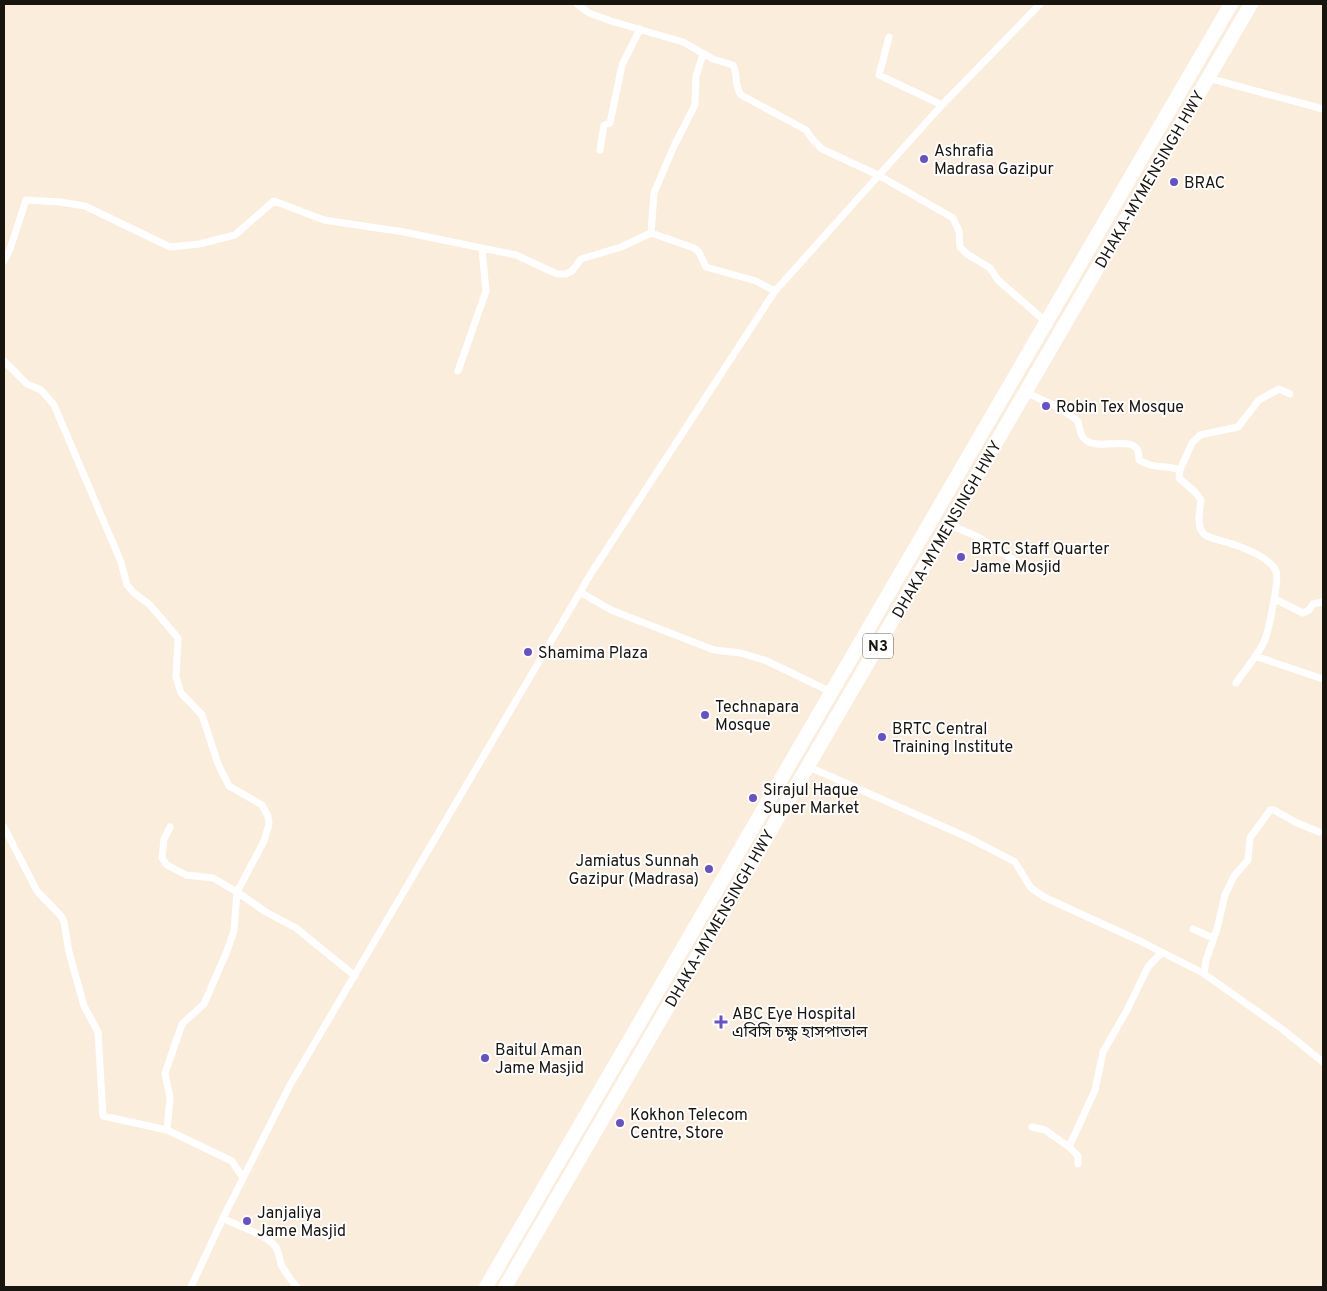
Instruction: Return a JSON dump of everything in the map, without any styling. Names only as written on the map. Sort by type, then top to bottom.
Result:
[{"type":"highway","name":"DHAKA-MYMENSINGH HWY","points":[[486,1287],[1231,4]]},
{"type":"highway","name":"DHAKA-MYMENSINGH HWY","points":[[505,1287],[1251,4]]},
{"type":"street","points":[[577,4],[589,13],[683,42],[703,54],[733,65],[736,72],[736,86],[741,95],[806,130],[812,140],[822,149],[878,175],[953,218],[959,231],[960,247],[967,254],[990,268],[998,280],[1046,322]]},
{"type":"street","points":[[191,1287],[223,1218],[290,1085],[580,592],[775,291],[942,105],[1040,4]]},
{"type":"street","points":[[600,150],[604,125],[610,123],[622,65],[640,29]]},
{"type":"street","points":[[889,37],[879,75],[942,105]]},
{"type":"street","points":[[651,233],[654,194],[674,146],[695,105],[696,76],[703,54]]},
{"type":"street","points":[[1208,78],[1323,110]]},
{"type":"street","points":[[4,261],[10,249],[26,200],[85,206],[170,247],[199,244],[235,235],[274,201],[324,220],[404,232],[516,255],[557,274],[566,274],[572,271],[581,259],[621,247],[651,233],[694,248],[699,252],[706,267],[756,281],[775,291]]},
{"type":"street","points":[[458,371],[486,290],[482,249]]},
{"type":"street","points":[[4,361],[27,384],[41,390],[54,404],[121,562],[128,584],[134,593],[150,605],[178,638],[176,677],[182,692],[202,715],[218,764],[229,786],[262,805],[268,816],[269,824],[264,841],[237,892],[234,931],[227,951],[204,1004],[182,1024],[165,1073],[170,1098],[167,1130]]},
{"type":"street","points":[[1236,683],[1265,640],[1275,599],[1278,576],[1265,560],[1229,541],[1206,536],[1202,532],[1199,523],[1201,500],[1179,478],[1180,470],[1192,443],[1200,435],[1238,426],[1259,400],[1274,391],[1279,389],[1290,394]]},
{"type":"street","points":[[1025,392],[1058,407],[1078,421],[1081,435],[1092,443],[1130,444],[1136,448],[1139,460],[1145,464],[1156,468],[1171,467],[1180,470]]},
{"type":"street","points":[[948,524],[978,537],[1024,566],[1036,570],[1041,566]]},
{"type":"street","points":[[580,592],[611,610],[714,650],[741,653],[767,661],[831,692]]},
{"type":"street","points":[[1275,599],[1303,613],[1309,610],[1313,604],[1323,602]]},
{"type":"street","points":[[1255,656],[1323,678]]},
{"type":"street","points":[[807,766],[1015,862],[1031,888],[1046,898],[1204,974],[1282,1029],[1323,1062]]},
{"type":"street","points":[[1204,974],[1229,885],[1248,860],[1250,838],[1270,810],[1274,810],[1290,820],[1319,832]]},
{"type":"street","points":[[4,827],[38,891],[61,916],[64,922],[69,952],[84,1006],[98,1032],[103,1116],[167,1130],[232,1161],[243,1178]]},
{"type":"street","points":[[170,828],[164,839],[162,858],[167,865],[186,875],[213,878],[237,892],[266,912],[296,928],[355,976]]},
{"type":"street","points":[[1193,929],[1213,938]]},
{"type":"street","points":[[1069,1147],[1095,1090],[1103,1052],[1126,1012],[1148,967],[1161,952]]},
{"type":"street","points":[[1032,1127],[1045,1130],[1069,1147],[1078,1156],[1078,1164]]},
{"type":"street","points":[[223,1218],[268,1240],[277,1248],[281,1264],[297,1287]]},
{"type":"place","name":"Ashrafia Madrasa Gazipur","points":[[924,159]]},
{"type":"place","name":"BRAC","points":[[1174,182]]},
{"type":"place","name":"Robin Tex Mosque","points":[[1046,406]]},
{"type":"place","name":"BRTC Staff Quarter Jame Mosjid","points":[[961,557]]},
{"type":"place","name":"Shamima Plaza","points":[[528,652]]},
{"type":"place","name":"Technapara Mosque","points":[[705,715]]},
{"type":"place","name":"BRTC Central Training Institute","points":[[882,737]]},
{"type":"place","name":"Sirajul Haque Super Market","points":[[753,798]]},
{"type":"place","name":"Jamiatus Sunnah Gazipur (Madrasa)","points":[[709,869]]},
{"type":"place","name":"ABC Eye Hospital এবিসি চক্ষু হাসপাতাল","points":[[721,1022]]},
{"type":"place","name":"Baitul Aman Jame Masjid","points":[[485,1058]]},
{"type":"place","name":"Kokhon Telecom Centre, Store","points":[[620,1123]]},
{"type":"place","name":"Janjaliya Jame Masjid","points":[[247,1221]]}]
